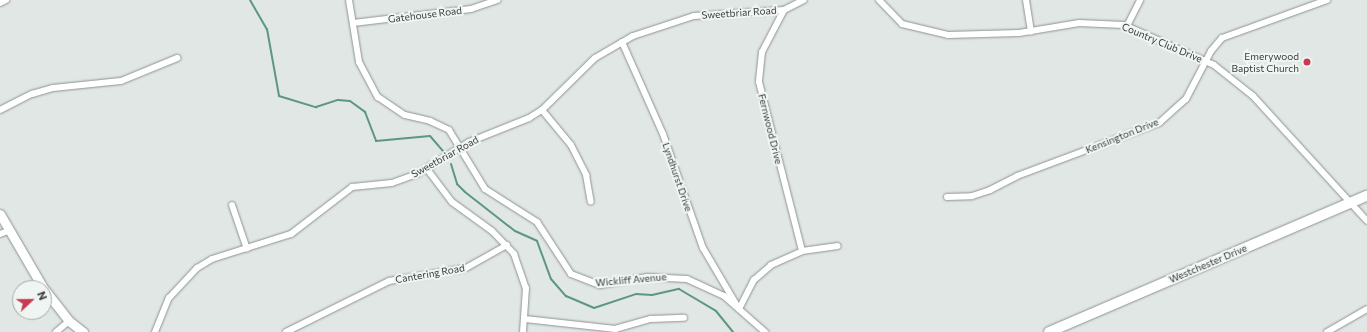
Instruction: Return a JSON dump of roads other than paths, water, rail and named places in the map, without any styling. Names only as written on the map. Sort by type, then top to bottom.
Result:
[{"type":"main road","name":"Westchester Drive","points":[[1049,332],[1367,196]]},
{"type":"street","points":[[0,3],[6,0]]},
{"type":"street","name":"Wickliff Avenue","points":[[350,0],[360,66],[378,97],[405,115],[443,126],[462,147],[485,189],[537,222],[565,267],[578,279],[600,285],[675,276],[701,284],[739,309],[765,332]]},
{"type":"street","name":"Gatehouse Road","points":[[353,23],[471,9],[497,0]]},
{"type":"street","name":"Sweetbriar Road","points":[[155,332],[169,298],[187,276],[212,259],[247,249],[297,231],[352,187],[392,184],[427,169],[462,147],[542,110],[579,71],[622,42],[694,16],[784,10],[804,0]]},
{"type":"street","name":"Country Club Drive","points":[[879,0],[902,24],[922,31],[969,35],[1031,32],[1079,23],[1127,26],[1206,61],[1235,79],[1253,96],[1367,221]]},
{"type":"street","points":[[1026,0],[1031,32]]},
{"type":"street","points":[[1127,26],[1140,0]]},
{"type":"street","name":"Kensington Drive","points":[[947,197],[972,196],[990,190],[1158,123],[1186,99],[1215,45],[1230,33],[1327,0]]},
{"type":"street","name":"Fernwood Drive","points":[[784,10],[762,52],[759,82],[802,251]]},
{"type":"street","name":"Lyndhurst Drive","points":[[622,42],[663,134],[703,248],[739,309]]},
{"type":"street","points":[[0,110],[39,92],[121,81],[177,58]]},
{"type":"street","points":[[542,110],[571,145],[586,175],[591,202]]},
{"type":"street","points":[[427,169],[452,202],[507,245],[524,278],[525,319],[523,332]]},
{"type":"street","points":[[232,205],[247,249]]},
{"type":"street","points":[[0,214],[4,232],[38,280]]},
{"type":"street","name":"Cantering Road","points":[[286,332],[389,281],[466,268],[507,245]]},
{"type":"street","points":[[739,309],[748,289],[762,272],[779,260],[802,251],[838,246]]},
{"type":"street","points":[[52,299],[69,321],[83,332]]},
{"type":"street","points":[[1327,332],[1367,309]]},
{"type":"street","points":[[525,319],[615,329],[651,319],[684,318]]},
{"type":"street","points":[[56,332],[69,321]]},
{"type":"waterway","points":[[250,0],[267,29],[279,96],[316,107],[338,100],[350,101],[365,112],[376,141],[430,136],[444,152]]},
{"type":"waterway","points":[[451,164],[457,184],[465,192],[515,231],[537,241],[551,279],[566,296],[594,308],[636,294],[652,295],[679,289],[716,311],[733,332]]},
{"type":"place","name":"Emerywood Baptist Church","points":[[1307,62]]}]
